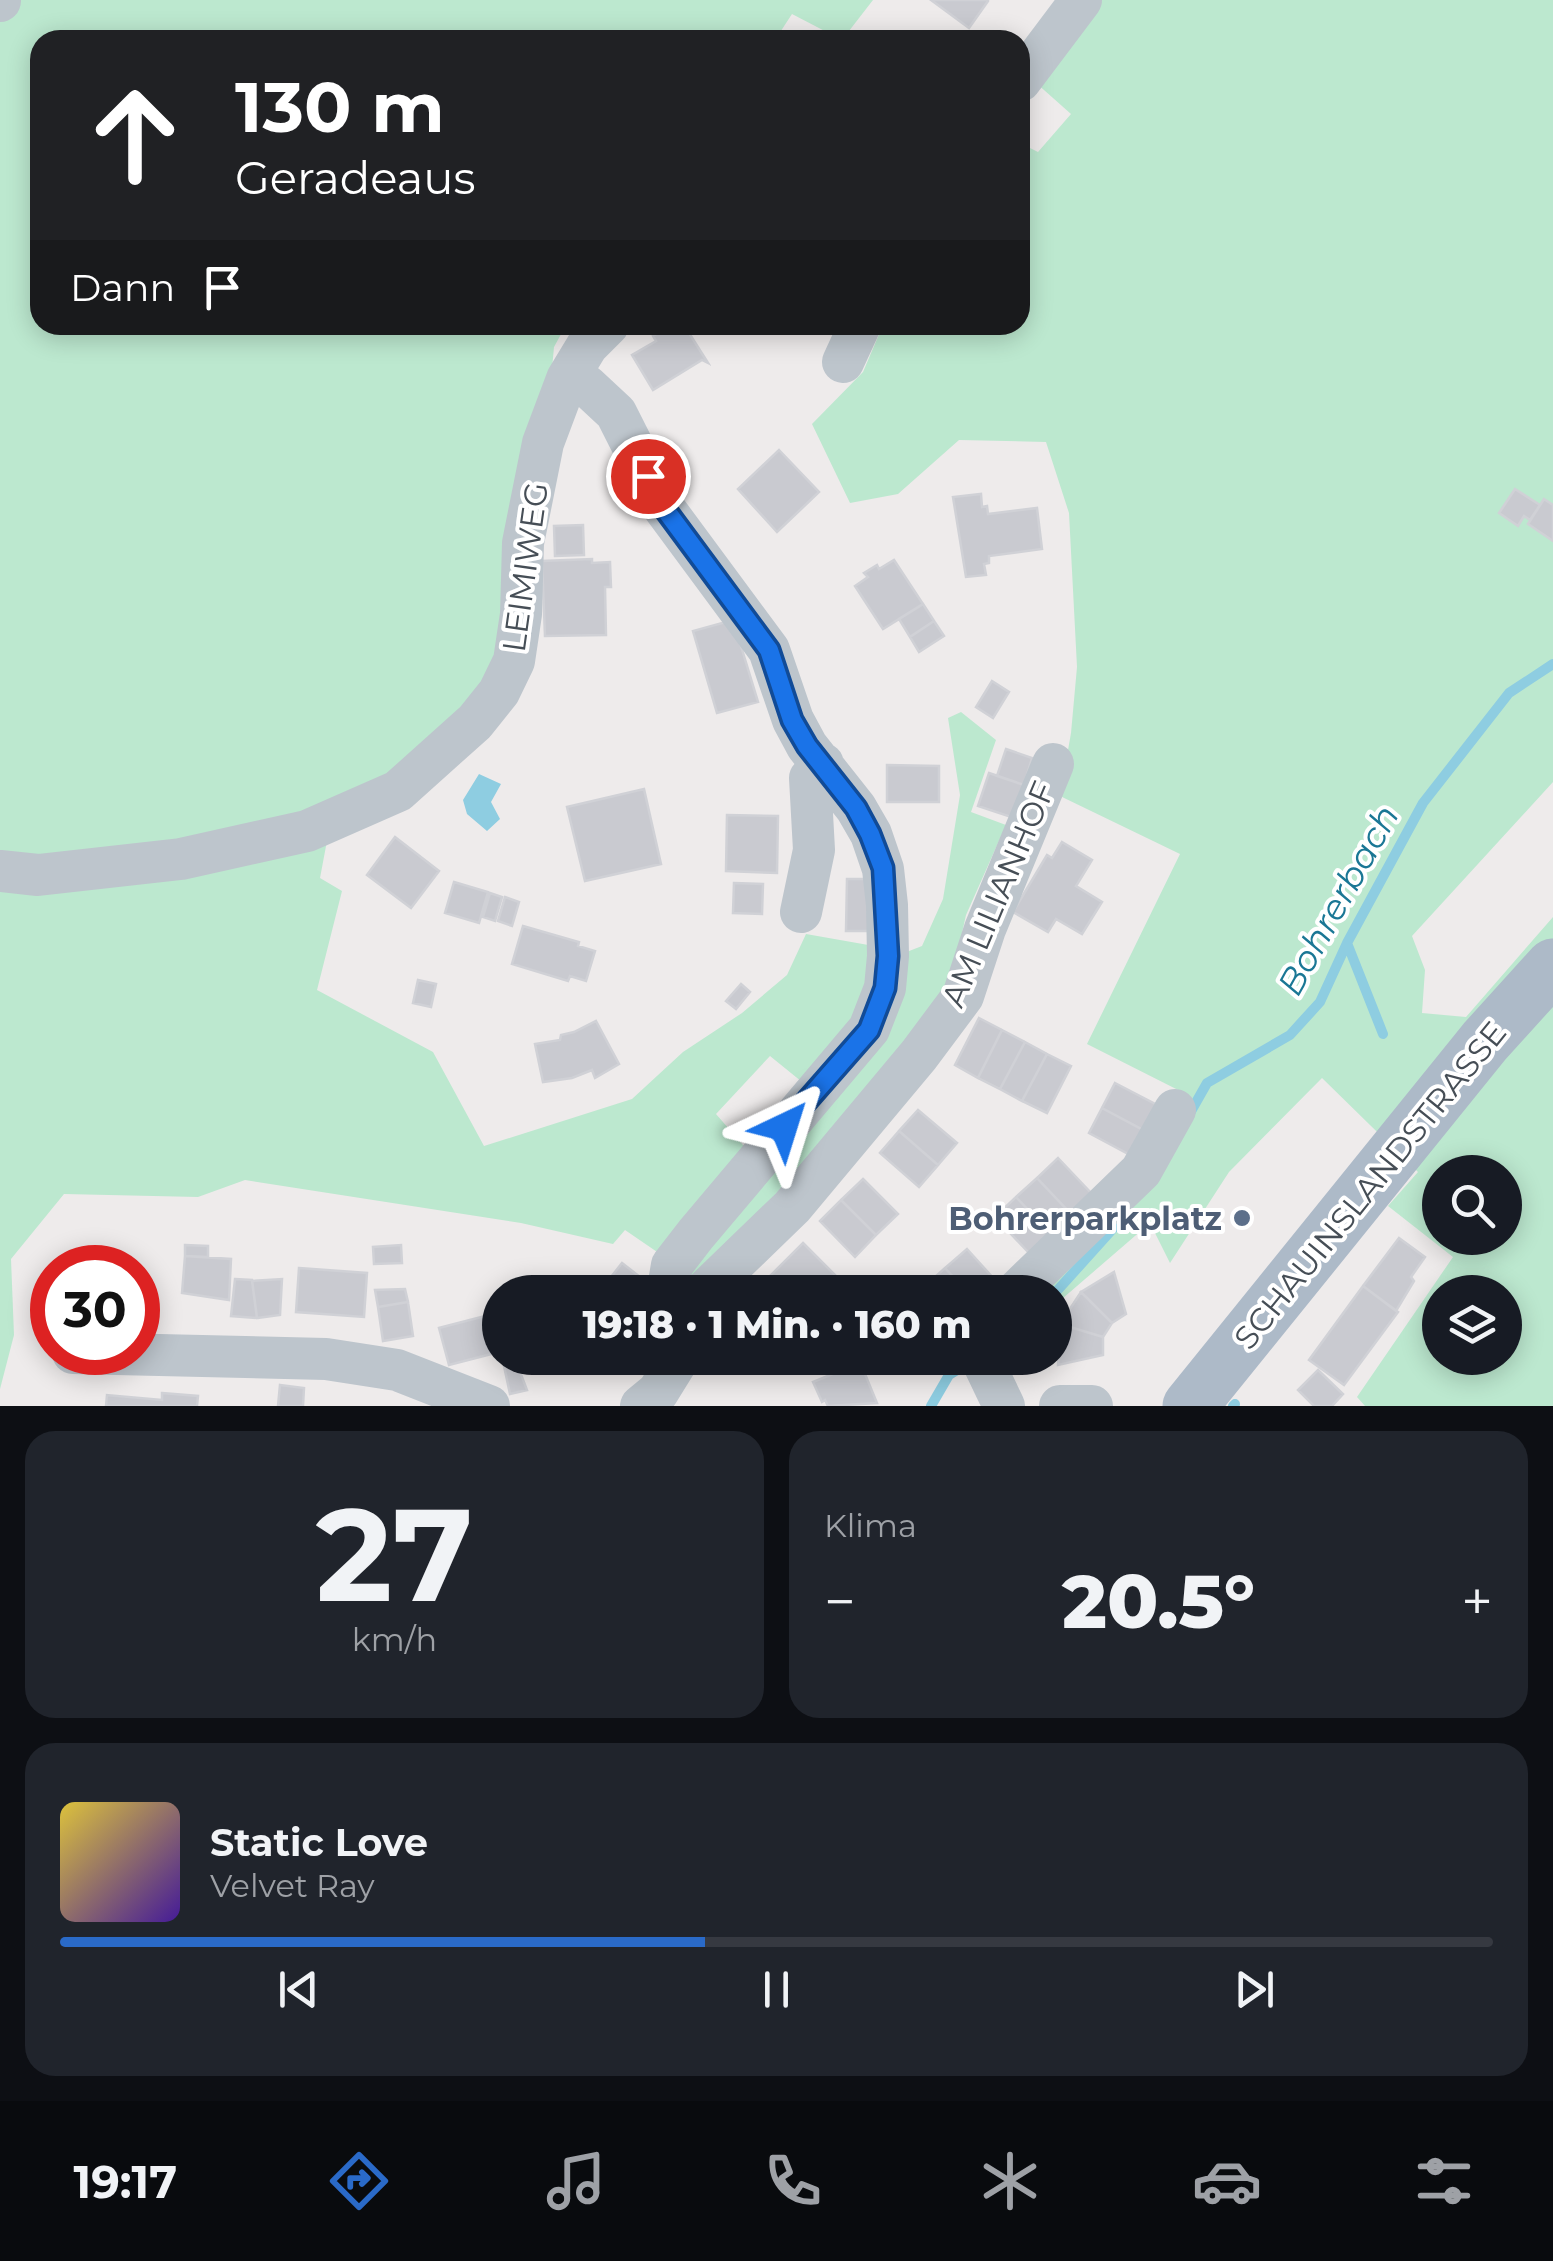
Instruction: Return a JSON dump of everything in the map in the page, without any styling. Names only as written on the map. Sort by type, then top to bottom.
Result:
[{"type":"main road","name":"SCHAUINSLANDSTRASSE","points":[[1190,1406],[1485,1041],[1553,966]]},
{"type":"street","points":[[1030,68],[1081,0]]},
{"type":"street","name":"LEIMIWEG","points":[[0,871],[38,875],[181,859],[307,831],[398,791],[476,722],[499,692],[514,661],[521,614],[523,543],[543,443],[567,379],[586,346],[598,335]]},
{"type":"street","points":[[567,379],[587,386],[616,413],[664,508],[769,650],[792,720],[807,746],[856,808],[883,868],[888,939],[885,988],[869,1030],[744,1174],[672,1265],[670,1275]]},
{"type":"street","points":[[801,912],[814,850],[810,778],[822,764]]},
{"type":"street","name":"AM LILIANHOF","points":[[721,1275],[804,1193],[920,1055],[963,996],[985,930],[1053,764]]},
{"type":"street","points":[[1034,1275],[1141,1171],[1175,1110]]},
{"type":"street","points":[[160,1355],[326,1359],[396,1370],[488,1406]]},
{"type":"street","points":[[641,1406],[658,1392],[668,1375]]},
{"type":"street","points":[[1060,1406],[1092,1406]]},
{"type":"green space","points":[[0,0],[873,0],[850,30],[823,30],[792,14],[782,30],[30,30],[30,335],[561,335],[554,347],[549,402],[492,689],[392,781],[333,809],[320,878],[342,891],[317,990],[433,1052],[484,1146],[632,1099],[683,1052],[742,1013],[787,975],[806,934],[874,946],[865,1016],[807,1086],[770,1056],[716,1114],[749,1152],[663,1256],[625,1230],[613,1244],[521,1223],[245,1180],[198,1197],[64,1194],[11,1259],[14,1335],[0,1389]]},
{"type":"green space","points":[[1093,0],[1553,0],[1553,782],[1412,936],[1425,970],[1422,1013],[1466,1017],[1553,917],[1553,1406],[1365,1406],[1357,1397],[1422,1302],[1422,1375],[1522,1375],[1522,1275],[1441,1275],[1453,1257],[1450,1255],[1522,1255],[1522,1155],[1422,1155],[1422,1233],[1388,1206],[1418,1172],[1322,1078],[1229,1172],[1170,1263],[1150,1223],[1072,1290],[1072,1275],[1046,1275],[1190,1096],[1087,1044],[1180,854],[1060,796],[1077,667],[1069,513],[1046,442],[959,440],[898,494],[850,503],[812,424],[863,372],[879,335],[1030,335],[1030,148],[1038,152],[1071,114],[1035,82]]},
{"type":"green space","points":[[961,712],[996,740],[971,812],[1006,825],[966,915],[949,992],[707,1275],[685,1275],[682,1273],[904,953],[922,946],[943,899],[960,795],[948,718]]},
{"type":"water","points":[[479,774],[501,784],[491,802],[500,819],[487,831],[467,814],[463,800]]},
{"type":"building","points":[[931,0],[988,0],[988,1],[969,28]]},
{"type":"building","points":[[690,335],[708,363],[702,360],[653,390],[632,355],[656,341],[653,336]]},
{"type":"building","points":[[779,450],[819,492],[777,532],[738,489]]},
{"type":"building","points":[[1515,489],[1540,505],[1530,520],[1524,516],[1518,526],[1499,513]]},
{"type":"building","points":[[981,494],[982,507],[987,506],[988,514],[1037,508],[1042,549],[989,556],[989,563],[984,564],[986,575],[966,577],[953,497]]},
{"type":"building","points":[[1544,499],[1553,505],[1553,541],[1528,524]]},
{"type":"building","points":[[583,525],[584,555],[555,556],[554,526]]},
{"type":"building","points":[[592,559],[592,563],[610,562],[611,587],[605,587],[606,635],[545,636],[542,561]]},
{"type":"building","points":[[894,560],[923,604],[883,629],[855,586],[868,577],[864,573]]},
{"type":"building","points":[[923,604],[934,621],[910,637],[899,619]]},
{"type":"building","points":[[733,620],[758,702],[717,713],[693,631]]},
{"type":"building","points":[[934,621],[944,636],[919,652],[910,637]]},
{"type":"building","points":[[992,681],[1009,692],[993,718],[976,707]]},
{"type":"building","points":[[1006,749],[1032,758],[1024,785],[997,776]]},
{"type":"building","points":[[887,765],[939,766],[939,802],[887,802]]},
{"type":"building","points":[[989,773],[1024,785],[1014,818],[978,806]]},
{"type":"building","points":[[644,789],[661,864],[585,881],[567,807]]},
{"type":"building","points":[[727,815],[778,816],[777,873],[726,871]]},
{"type":"building","points":[[395,837],[439,871],[411,908],[367,875]]},
{"type":"building","points":[[1062,842],[1092,860],[1076,886],[1102,902],[1082,934],[1056,919],[1048,932],[1013,912],[1047,855],[1052,858]]},
{"type":"building","points":[[847,879],[874,879],[874,931],[846,931]]},
{"type":"building","points":[[454,882],[488,892],[479,923],[445,913]]},
{"type":"building","points":[[734,883],[763,884],[762,914],[733,913]]},
{"type":"building","points":[[490,893],[502,897],[495,921],[483,917]]},
{"type":"building","points":[[505,897],[519,902],[512,926],[498,921]]},
{"type":"building","points":[[523,926],[579,942],[578,946],[595,951],[586,981],[570,976],[568,981],[512,964]]},
{"type":"building","points":[[418,980],[436,984],[431,1007],[413,1003]]},
{"type":"building","points":[[741,984],[750,992],[736,1009],[726,1001]]},
{"type":"building","points":[[979,1018],[1002,1030],[978,1078],[955,1065]]},
{"type":"building","points":[[596,1021],[619,1064],[595,1078],[592,1070],[572,1078],[543,1082],[535,1044],[560,1040],[561,1035]]},
{"type":"building","points":[[1002,1030],[1025,1042],[1000,1089],[978,1078]]},
{"type":"building","points":[[1025,1042],[1047,1054],[1022,1101],[1000,1089]]},
{"type":"building","points":[[1047,1054],[1071,1066],[1047,1113],[1022,1101]]},
{"type":"building","points":[[1115,1083],[1161,1107],[1147,1132],[1102,1108]]},
{"type":"building","points":[[1102,1108],[1147,1132],[1134,1157],[1089,1133]]},
{"type":"building","points":[[918,1110],[957,1143],[938,1165],[899,1131]]},
{"type":"building","points":[[899,1131],[938,1165],[919,1187],[880,1153]]},
{"type":"building","points":[[1058,1158],[1092,1194],[1071,1214],[1037,1178]]},
{"type":"building","points":[[1037,1178],[1071,1214],[1050,1233],[1016,1197]]},
{"type":"building","points":[[863,1179],[898,1214],[876,1235],[841,1200]]},
{"type":"building","points":[[1016,1197],[1050,1233],[1029,1253],[995,1217]]},
{"type":"building","points":[[841,1200],[876,1235],[855,1257],[820,1221]]},
{"type":"building","points":[[1399,1238],[1425,1257],[1396,1311],[1363,1286]]},
{"type":"building","points":[[803,1243],[835,1275],[771,1275]]},
{"type":"building","points":[[185,1245],[208,1246],[208,1257],[185,1256]]},
{"type":"building","points":[[401,1245],[402,1263],[374,1264],[373,1247]]},
{"type":"building","points":[[967,1249],[990,1275],[951,1275],[945,1268]]},
{"type":"building","points":[[185,1256],[231,1259],[229,1300],[182,1293]]},
{"type":"building","points":[[622,1263],[638,1275],[613,1275]]},
{"type":"building","points":[[299,1268],[367,1273],[364,1317],[296,1312]]},
{"type":"building","points":[[1114,1272],[1126,1314],[1112,1323],[1081,1292]]},
{"type":"building","points":[[235,1279],[252,1280],[257,1318],[231,1316]]},
{"type":"building","points":[[282,1279],[280,1315],[257,1318],[252,1281]]},
{"type":"building","points":[[1363,1286],[1398,1312],[1344,1385],[1309,1360]]},
{"type":"building","points":[[405,1289],[408,1302],[378,1307],[375,1290]]},
{"type":"building","points":[[1081,1292],[1112,1323],[1103,1337],[1072,1328],[1072,1306]]},
{"type":"building","points":[[408,1302],[413,1336],[383,1341],[378,1307]]},
{"type":"building","points":[[482,1317],[482,1356],[449,1365],[439,1328]]},
{"type":"building","points":[[1072,1328],[1103,1337],[1103,1355],[1072,1362]]},
{"type":"building","points":[[1318,1370],[1343,1394],[1332,1406],[1314,1406],[1298,1390]]},
{"type":"building","points":[[506,1375],[521,1375],[527,1390],[510,1394]]},
{"type":"building","points":[[830,1375],[865,1375],[877,1403],[828,1406],[813,1382]]},
{"type":"building","points":[[280,1385],[304,1388],[303,1406],[278,1406]]},
{"type":"building","points":[[162,1393],[198,1396],[197,1406],[106,1406],[107,1395],[162,1400]]},
{"type":"waterway","name":"Bohrerbach","points":[[1190,1113],[1207,1083],[1290,1035],[1320,1002],[1347,943],[1423,803],[1509,693],[1553,664]]},
{"type":"waterway","points":[[1347,943],[1383,1034]]},
{"type":"waterway","name":"Bohrerbach","points":[[1071,1275],[1128,1212]]},
{"type":"waterway","name":"Bohrerbach","points":[[931,1406],[949,1375]]},
{"type":"place","name":"Bohrerparkplatz","points":[[1242,1218]]},
{"type":"route","points":[[648,476],[664,508],[769,650],[792,720],[807,746],[856,808],[883,868],[888,956],[885,988],[869,1030],[784,1127]]}]
